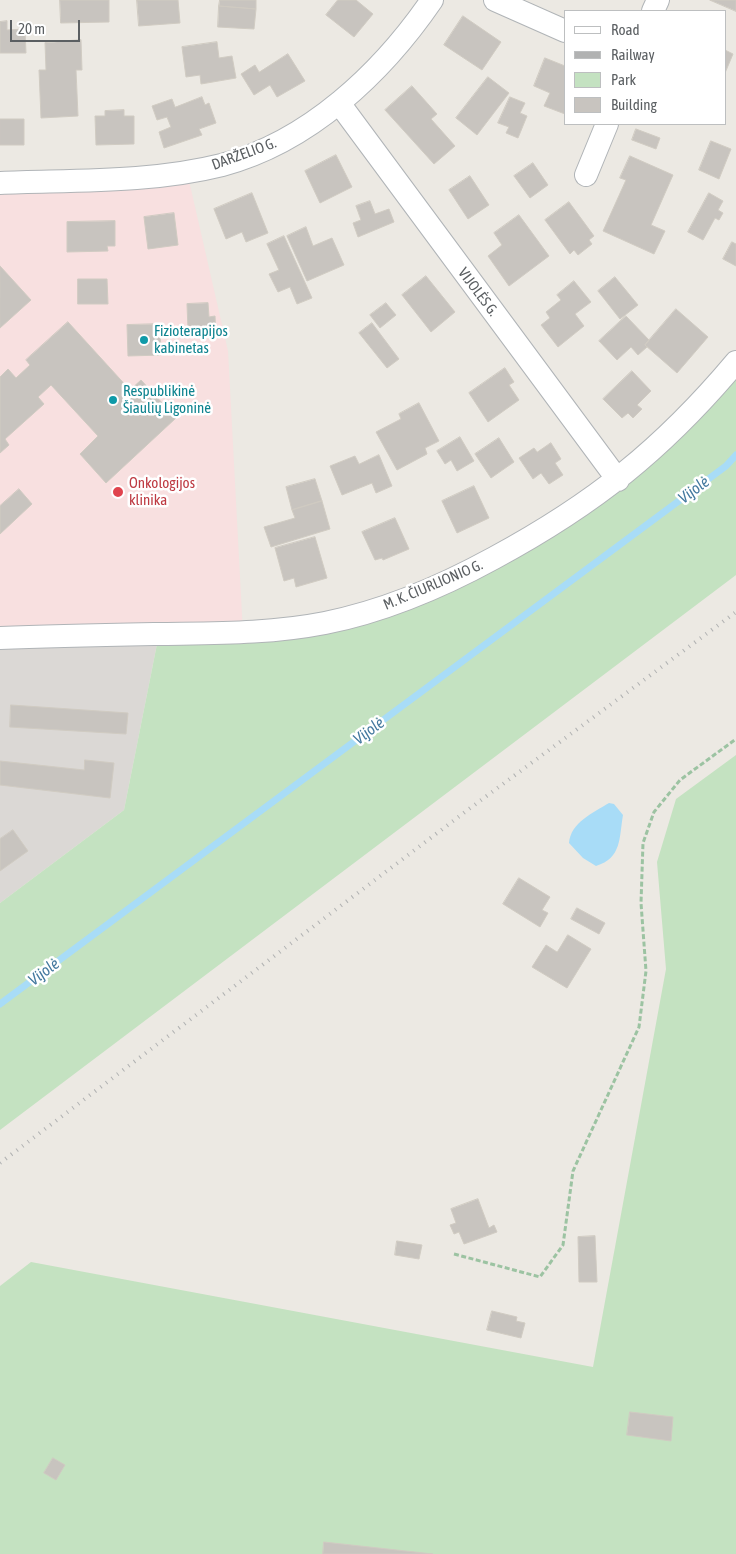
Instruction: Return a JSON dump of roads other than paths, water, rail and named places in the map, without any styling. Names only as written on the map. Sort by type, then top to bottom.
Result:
[{"type":"street","name":"DARŽELIO G.","points":[[0,183],[154,177],[223,164],[262,150],[303,128],[338,104],[396,46],[432,0]]},
{"type":"street","points":[[495,0],[564,31]]},
{"type":"street","name":"VIJOLĖS G.","points":[[338,104],[618,480]]},
{"type":"street","points":[[586,175],[607,125]]},
{"type":"street","name":"M. K. ČIURLIONIO G.","points":[[0,638],[243,634],[326,623],[394,605],[461,576],[572,513],[618,480],[673,432],[736,362]]},
{"type":"water","points":[[609,803],[614,804],[623,815],[620,839],[611,858],[596,866],[583,858],[569,843],[578,824]]},
{"type":"waterway","name":"Vijolė","points":[[0,1004],[726,466],[736,455]]},
{"type":"railway","points":[[0,1163],[469,809],[736,612]]},
{"type":"place","name":"Fizioterapijos kabinetas","points":[[144,340]]},
{"type":"place","name":"Respublikinė Šiaulių Ligoninė","points":[[113,400]]},
{"type":"place","name":"Onkologijos klinika","points":[[118,492]]}]
